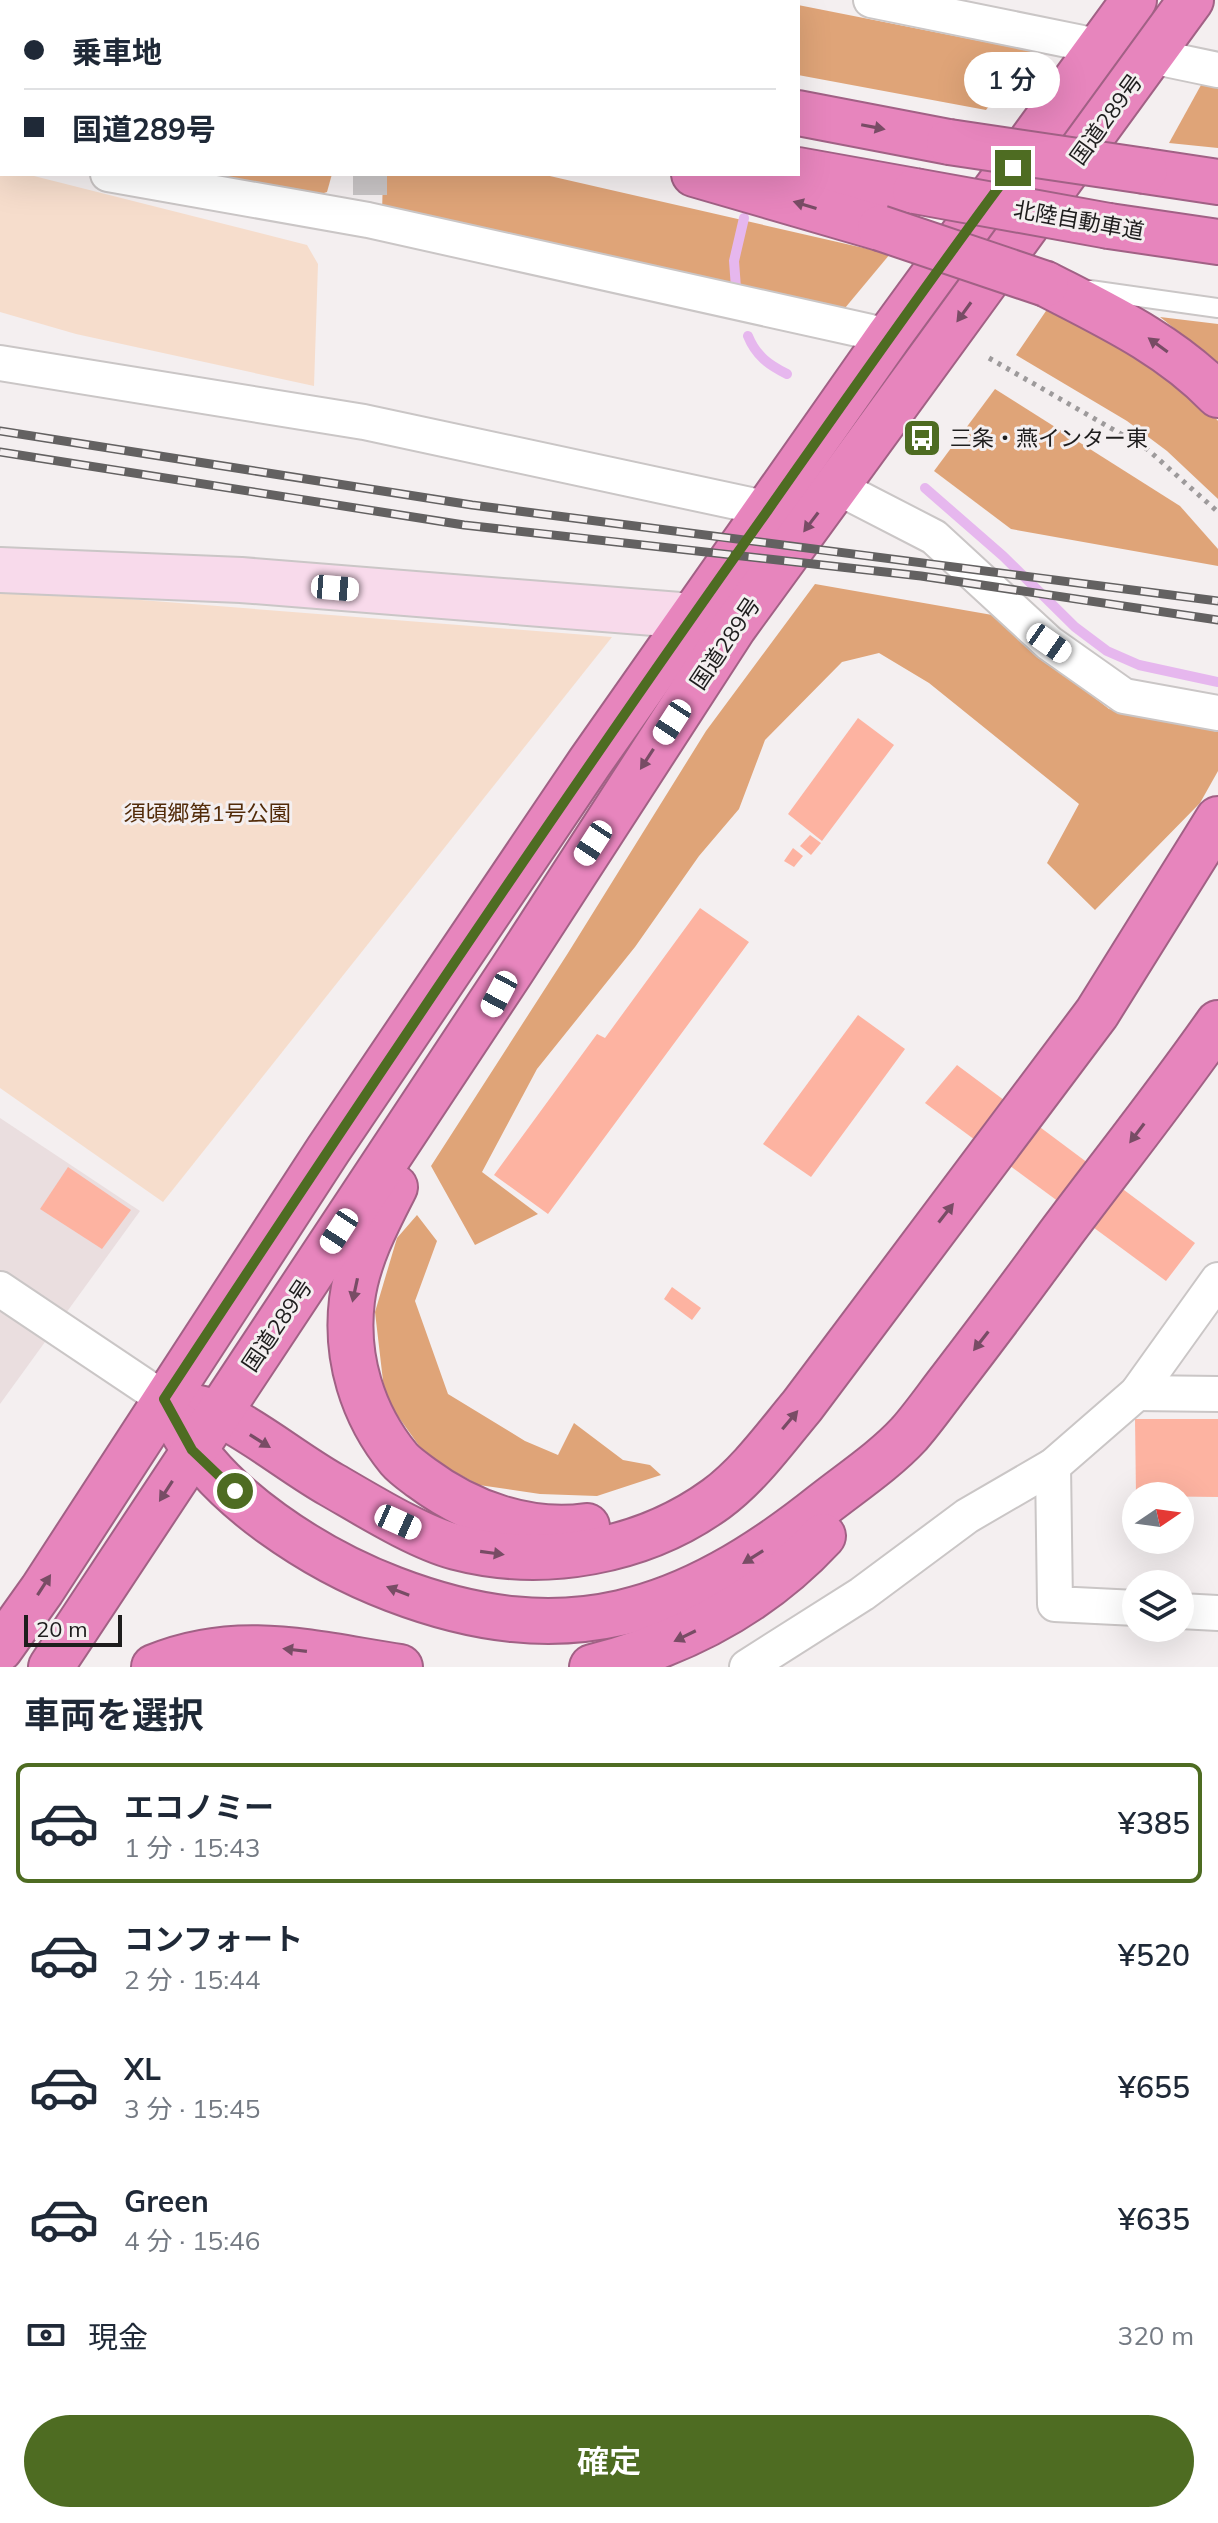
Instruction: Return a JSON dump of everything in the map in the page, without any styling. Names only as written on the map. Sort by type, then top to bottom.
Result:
[{"type":"highway","name":"国道289号","points":[[0,1649],[42,1590],[328,1150],[692,616],[889,336],[1134,0]]},
{"type":"highway","name":"国道289号","points":[[51,1667],[512,970],[734,627],[1191,0]]},
{"type":"highway","points":[[800,113],[949,142],[1218,180]]},
{"type":"highway","name":"北陸自動車道","points":[[800,170],[1109,226],[1218,242]]},
{"type":"highway","points":[[701,176],[880,228],[1046,284],[1143,334],[1197,374],[1218,395]]},
{"type":"highway","points":[[1097,1013],[1218,819]]},
{"type":"highway","points":[[164,1399],[218,1414],[321,1479],[398,1522],[455,1547],[512,1556],[568,1555],[625,1545],[672,1527],[718,1497],[761,1456],[802,1406],[1097,1013],[1218,875]]},
{"type":"highway","points":[[512,970],[403,1171],[363,1255],[352,1299],[351,1340],[357,1383],[375,1425],[400,1461],[440,1491],[482,1513],[526,1524],[576,1527],[624,1520],[672,1505],[717,1485],[761,1456]]},
{"type":"highway","points":[[1184,1071],[1218,1003]]},
{"type":"highway","points":[[592,1667],[675,1641],[727,1614],[770,1584],[811,1549],[907,1436],[1001,1316],[1218,1023]]},
{"type":"highway","points":[[164,1399],[192,1450],[256,1511],[311,1550],[365,1578],[426,1602],[476,1614],[549,1623],[609,1616],[664,1601],[728,1572],[780,1540],[907,1436]]},
{"type":"highway","points":[[154,1667],[175,1658],[214,1649],[256,1646],[400,1667]]},
{"type":"street","points":[[871,0],[1102,47]]},
{"type":"street","points":[[1151,56],[1218,70]]},
{"type":"street","points":[[123,176],[369,208],[889,336]]},
{"type":"street","points":[[0,363],[364,422],[769,509]]},
{"type":"street","points":[[837,487],[934,537],[1049,643],[1124,696],[1218,713]]},
{"type":"street","points":[[0,570],[241,580],[692,616]]},
{"type":"street","points":[[747,1667],[862,1594],[967,1516],[1053,1466],[1137,1393],[1218,1280]]},
{"type":"street","points":[[0,1289],[164,1399]]},
{"type":"street","points":[[1137,1393],[1218,1394]]},
{"type":"street","points":[[1053,1466],[1055,1604],[1122,1607]]},
{"type":"street","points":[[1194,1612],[1218,1613]]},
{"type":"lane","points":[[1046,284],[1218,308]]},
{"type":"path","points":[[989,358],[1147,449],[1218,512]]},
{"type":"shaded area","points":[[800,5],[1031,51],[986,110],[800,75]]},
{"type":"shaded area","points":[[1206,76],[1218,77],[1218,148],[1169,143]]},
{"type":"shaded area","points":[[176,176],[331,176],[327,192],[302,200]]},
{"type":"shaded area","points":[[383,176],[550,176],[890,254],[845,308],[824,316],[382,214]]},
{"type":"shaded area","points":[[1048,308],[1135,349],[1202,402],[1218,421],[1218,499],[1167,451],[1127,421],[1016,355]]},
{"type":"shaded area","points":[[1160,317],[1218,324],[1218,363]]},
{"type":"shaded area","points":[[995,389],[1180,506],[1218,549],[1218,566],[1011,529],[934,471]]},
{"type":"shaded area","points":[[815,584],[998,616],[1037,653],[1109,709],[1218,732],[1218,771],[1200,803],[1095,910],[1047,863],[1079,804],[929,683],[879,653],[842,662],[765,740],[739,809],[699,856],[635,947],[537,1069],[482,1172],[538,1214],[475,1245],[431,1166],[706,731]]},
{"type":"shaded area","points":[[0,1118],[140,1211],[0,1404]]},
{"type":"shaded area","points":[[417,1215],[437,1241],[415,1301],[448,1394],[525,1441],[558,1455],[574,1423],[623,1460],[650,1465],[661,1475],[597,1496],[540,1494],[479,1485],[427,1457],[385,1398],[375,1312],[397,1238]]},
{"type":"green space","points":[[0,176],[34,176],[307,245],[318,264],[314,386],[76,334],[0,312]]},
{"type":"green space","name":"須頃郷第1号公園","points":[[0,589],[612,637],[163,1202],[0,1088]]},
{"type":"building","points":[[858,718],[894,745],[822,841],[788,814]]},
{"type":"building","points":[[810,835],[821,843],[811,855],[800,846]]},
{"type":"building","points":[[793,848],[803,856],[794,867],[784,861]]},
{"type":"building","points":[[700,908],[749,942],[548,1214],[494,1175],[597,1034],[605,1038]]},
{"type":"building","points":[[858,1015],[905,1049],[811,1177],[763,1144]]},
{"type":"building","points":[[957,1065],[1195,1243],[1166,1281],[925,1103]]},
{"type":"building","points":[[68,1167],[131,1210],[102,1249],[40,1209]]},
{"type":"building","points":[[672,1287],[701,1308],[692,1320],[664,1299]]},
{"type":"building","points":[[1135,1419],[1218,1419],[1218,1497],[1194,1497],[1194,1482],[1136,1482]]},
{"type":"waterway","points":[[736,288],[734,261],[744,218]]},
{"type":"waterway","points":[[748,336],[764,359],[787,374]]},
{"type":"waterway","points":[[925,488],[1003,556],[1075,627],[1107,651],[1139,665],[1218,682]]},
{"type":"tunnel","points":[[370,176],[370,195]]},
{"type":"railway","points":[[0,431],[472,505],[1218,601]]},
{"type":"railway","points":[[0,452],[464,525],[921,576],[1218,620]]},
{"type":"place","name":"三条・燕インター東","points":[[922,438]]},
{"type":"route","points":[[235,1491],[192,1450],[164,1399],[607,738],[889,336],[1013,168]]}]
